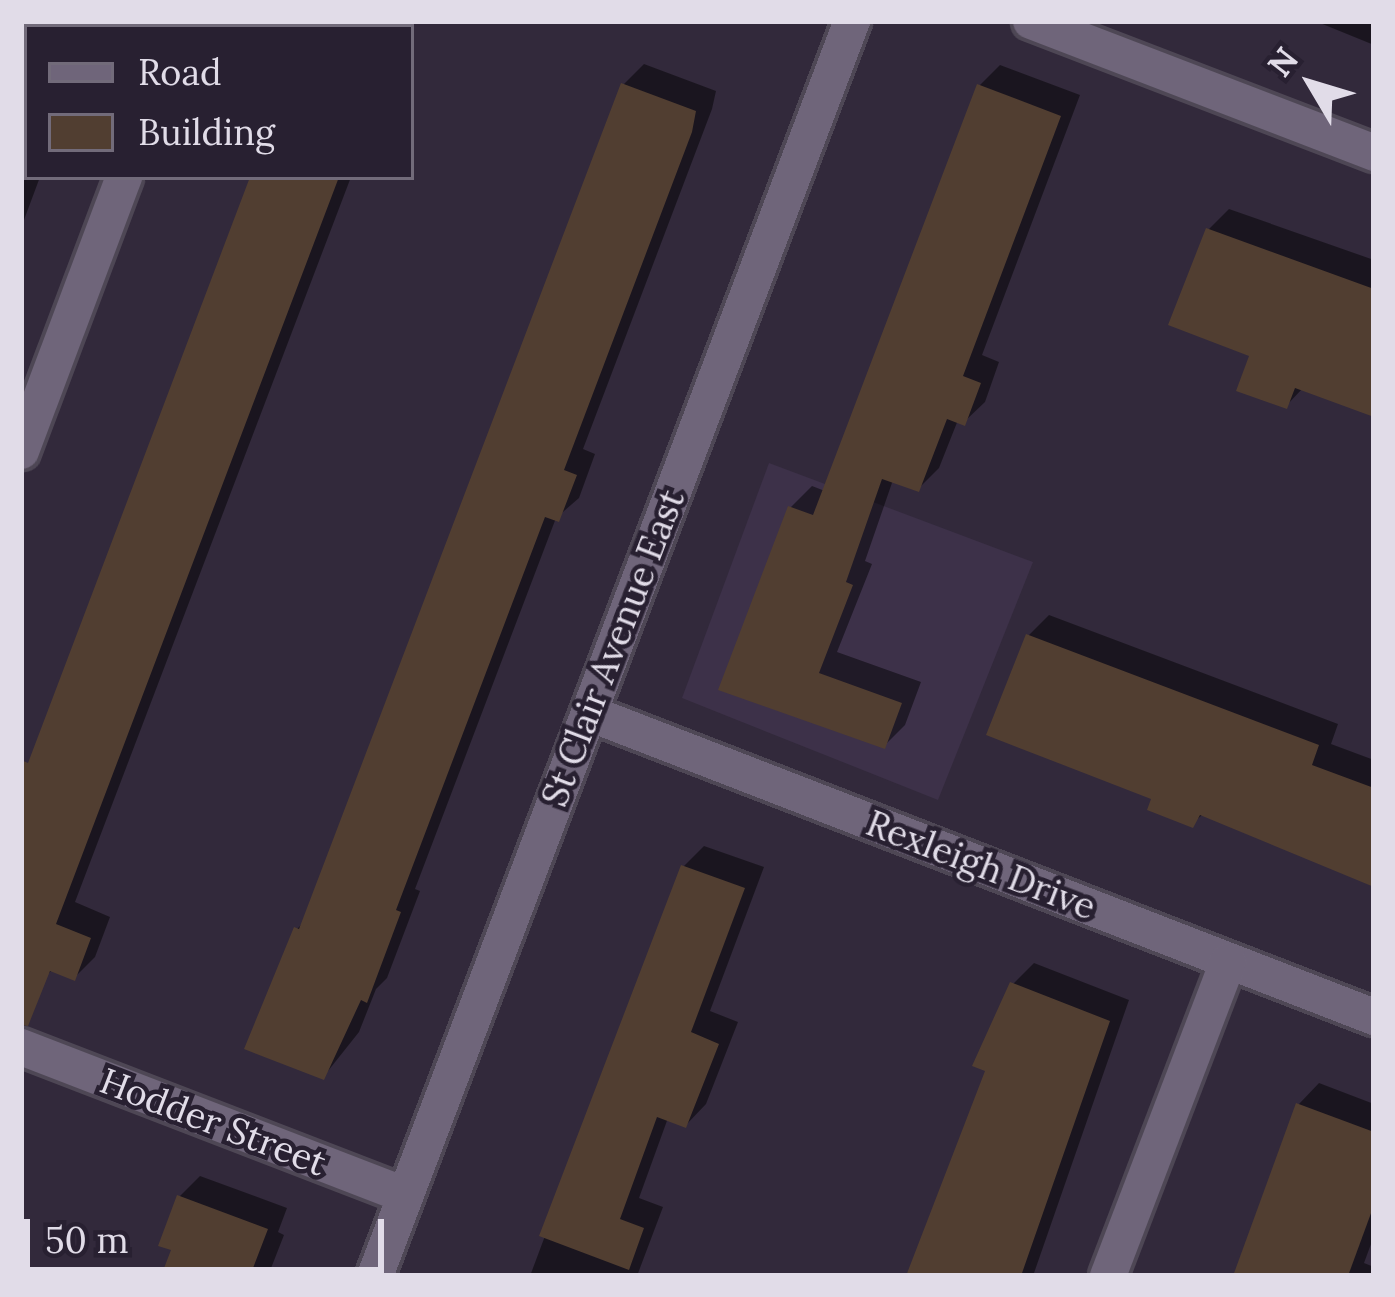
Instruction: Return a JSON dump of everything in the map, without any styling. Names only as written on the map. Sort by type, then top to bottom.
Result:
[{"type":"street","name":"St Clair Avenue East","points":[[375,1276],[852,21]]},
{"type":"street","points":[[1031,21],[1374,153]]},
{"type":"street","points":[[21,452],[123,180]]},
{"type":"street","name":"Rexleigh Drive","points":[[589,713],[1374,1017]]},
{"type":"street","points":[[1108,1276],[1228,961]]},
{"type":"street","name":"Hodder Street","points":[[21,1048],[405,1195]]},
{"type":"shaded area","points":[[769,463],[1033,562],[938,800],[682,698]]},
{"type":"building","points":[[621,83],[696,111],[692,132],[564,470],[577,475],[559,522],[545,517],[396,910],[401,912],[367,1003],[361,1000],[324,1080],[244,1049],[294,927],[299,929]]},
{"type":"building","points":[[977,84],[1061,116],[963,376],[981,383],[965,426],[947,419],[919,492],[882,479],[846,582],[853,585],[819,673],[902,703],[885,749],[718,690],[788,506],[813,515]]},
{"type":"building","points":[[249,180],[338,180],[56,924],[91,938],[75,981],[50,971],[28,1026],[21,1025],[21,760],[28,763]]},
{"type":"building","points":[[1206,228],[1374,289],[1374,417],[1295,388],[1287,409],[1236,391],[1249,356],[1168,325]]},
{"type":"building","points":[[1026,634],[1319,745],[1312,765],[1374,788],[1374,887],[1200,815],[1193,828],[1147,810],[1151,799],[986,735]]},
{"type":"building","points":[[681,865],[745,888],[691,1032],[719,1044],[686,1128],[657,1117],[620,1219],[644,1228],[629,1270],[539,1236]]},
{"type":"building","points":[[1010,982],[1110,1021],[1021,1276],[906,1276],[985,1071],[972,1066]]},
{"type":"building","points":[[1296,1103],[1374,1132],[1374,1205],[1348,1276],[1233,1276]]},
{"type":"building","points":[[177,1195],[268,1229],[250,1276],[161,1276],[171,1250],[158,1246]]}]
